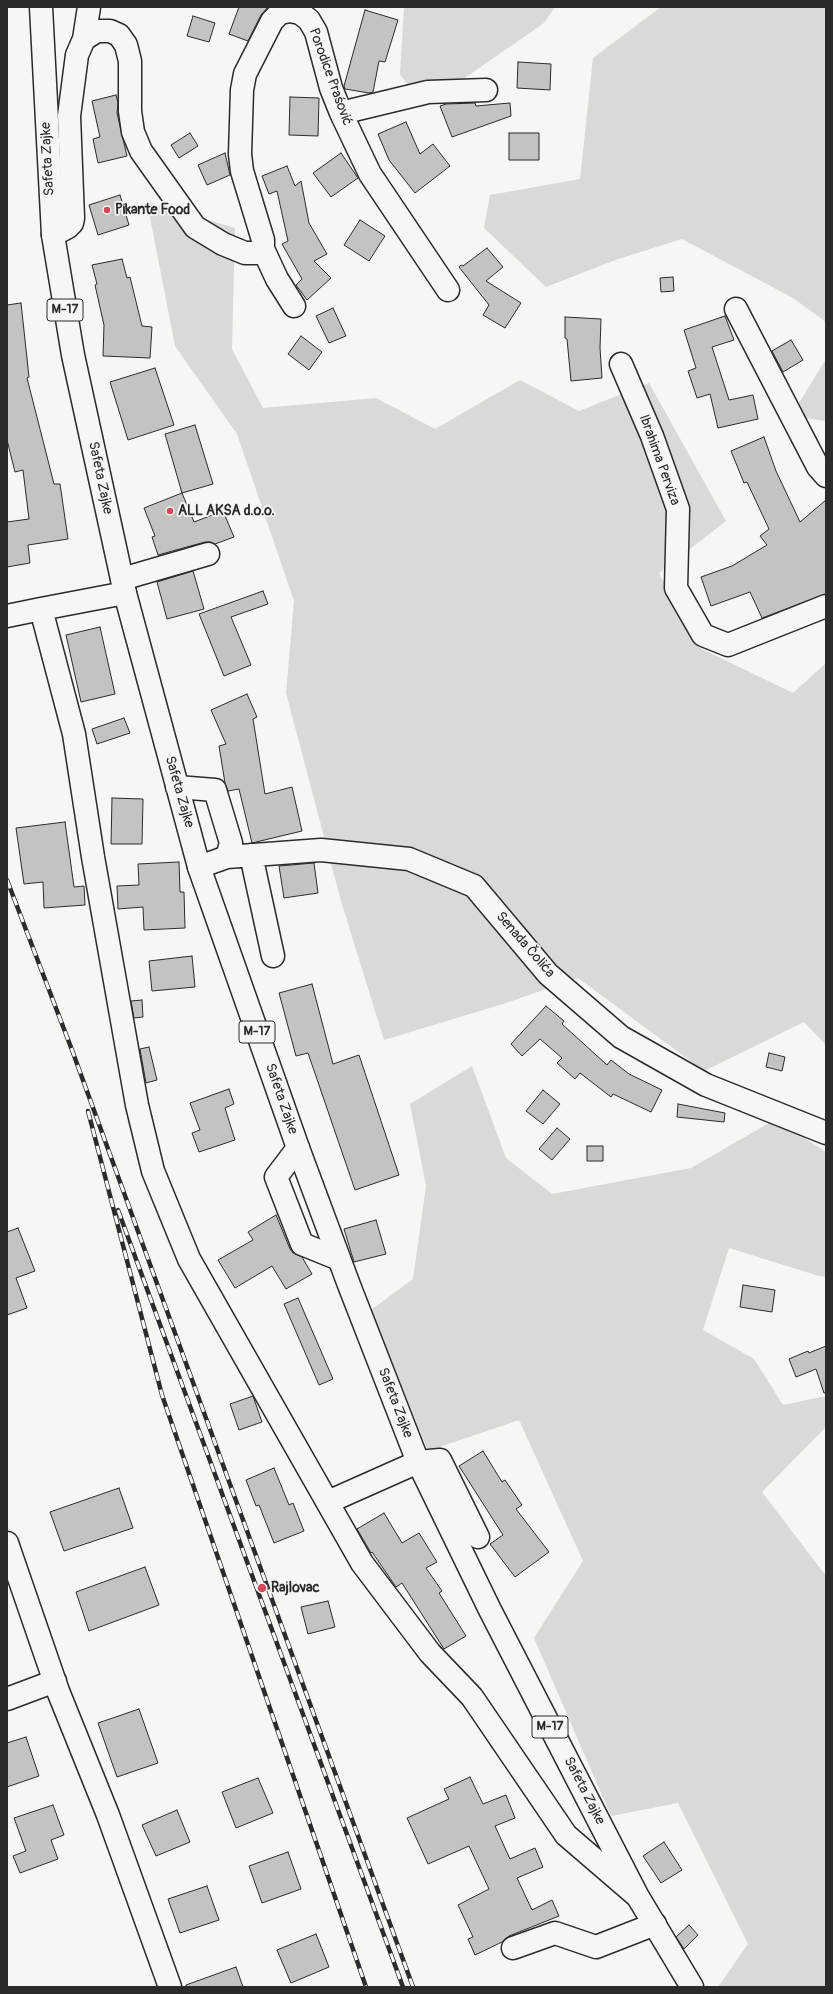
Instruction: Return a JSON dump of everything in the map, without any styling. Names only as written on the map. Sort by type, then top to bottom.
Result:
[{"type":"street","name":"Safeta Zajke","points":[[41,7],[53,235],[73,355],[124,586],[199,867],[298,1148],[339,1259],[418,1462],[490,1610],[638,1897],[692,1987]]},
{"type":"street","points":[[53,235],[72,223],[69,116],[77,55],[84,39],[89,7]]},
{"type":"street","name":"Porodice Praśović","points":[[294,306],[277,279],[263,249],[263,240],[242,171],[241,160],[242,90],[245,74],[272,21],[280,13],[290,11],[300,13],[309,20],[316,32],[331,88],[341,113],[370,174],[448,290]]},
{"type":"street","points":[[84,39],[97,31],[110,31],[118,35],[126,45],[130,61],[130,111],[133,132],[142,151],[195,227],[223,244],[245,253],[257,253],[263,249]]},
{"type":"street","points":[[341,113],[428,92],[486,90]]},
{"type":"street","points":[[736,309],[818,467],[826,476]]},
{"type":"street","name":"Ibrahima Perviza","points":[[622,364],[652,436],[678,509],[676,588],[703,635],[728,645],[826,606]]},
{"type":"street","points":[[7,616],[41,609],[124,586],[208,554]]},
{"type":"street","points":[[41,609],[74,734],[92,857],[137,1106],[153,1171],[189,1259],[362,1564],[430,1653],[472,1697],[566,1835],[638,1897]]},
{"type":"street","points":[[177,787],[215,790],[231,843],[227,857]]},
{"type":"street","name":"Senada Čolića","points":[[199,867],[227,857],[321,850],[409,859],[474,886],[548,974],[621,1037],[706,1084],[826,1133]]},
{"type":"street","points":[[251,855],[273,956]]},
{"type":"street","points":[[298,1148],[276,1177],[302,1244],[339,1259]]},
{"type":"street","points":[[328,1502],[418,1462],[440,1460],[478,1537]]},
{"type":"street","points":[[7,1543],[55,1681],[108,1815],[170,1987]]},
{"type":"street","points":[[7,1699],[55,1681]]},
{"type":"street","points":[[513,1948],[555,1933],[596,1947],[655,1924]]},
{"type":"shaded area","points":[[404,7],[555,7],[544,23],[423,107],[400,74]]},
{"type":"shaded area","points":[[661,7],[826,7],[826,322],[793,298],[682,239],[618,259],[546,287],[484,228],[490,195],[580,179],[593,58]]},
{"type":"shaded area","points":[[147,202],[235,228],[232,349],[263,408],[376,398],[435,429],[520,380],[579,411],[649,383],[726,521],[659,573],[698,647],[793,693],[826,663],[826,1045],[804,1022],[704,1071],[578,978],[503,1004],[384,1040],[341,901],[286,693],[294,601],[237,434],[175,346]]},
{"type":"shaded area","points":[[826,359],[826,421],[791,416]]},
{"type":"shaded area","points":[[472,1066],[506,1158],[552,1194],[691,1168],[776,1119],[826,1152],[826,1277],[729,1248],[703,1330],[754,1359],[783,1405],[826,1396],[826,1427],[762,1492],[826,1576],[826,1987],[718,1987],[748,1944],[678,1803],[611,1816],[534,1638],[583,1561],[519,1420],[428,1451],[371,1310],[413,1279],[426,1186],[410,1104]]},
{"type":"building","points":[[239,7],[268,7],[261,15],[248,41],[229,34]]},
{"type":"building","points":[[365,10],[398,20],[385,62],[379,61],[373,92],[369,93],[345,89],[344,86]]},
{"type":"building","points":[[193,16],[215,23],[209,42],[187,36]]},
{"type":"building","points":[[518,62],[551,64],[550,90],[517,88]]},
{"type":"building","points":[[116,95],[118,103],[117,113],[127,156],[98,163],[93,139],[100,137],[92,101]]},
{"type":"building","points":[[290,97],[319,98],[318,136],[289,135]]},
{"type":"building","points":[[475,103],[476,106],[510,103],[511,116],[452,137],[440,106],[446,104]]},
{"type":"building","points":[[406,122],[420,154],[433,144],[450,166],[415,193],[389,160],[378,134]]},
{"type":"building","points":[[190,133],[198,146],[179,158],[171,145]]},
{"type":"building","points":[[509,133],[539,133],[539,160],[509,160]]},
{"type":"building","points":[[225,153],[230,175],[207,185],[198,165]]},
{"type":"building","points":[[341,153],[358,178],[331,197],[313,173]]},
{"type":"building","points":[[287,166],[295,186],[301,181],[309,223],[327,254],[314,261],[331,278],[307,300],[296,285],[302,279],[282,244],[288,241],[277,191],[269,194],[262,176]]},
{"type":"building","points":[[120,195],[129,225],[98,235],[89,205]]},
{"type":"building","points":[[360,220],[385,236],[369,261],[344,245]]},
{"type":"building","points":[[487,248],[503,267],[486,281],[521,303],[505,328],[483,315],[489,305],[459,267],[461,265],[463,266]]},
{"type":"building","points":[[122,259],[127,278],[130,277],[142,326],[152,327],[150,358],[103,356],[104,325],[92,265]]},
{"type":"building","points":[[673,277],[674,291],[661,292],[660,278]]},
{"type":"building","points":[[21,303],[29,377],[27,378],[54,484],[60,484],[68,539],[28,545],[30,563],[7,567],[7,522],[29,519],[23,470],[15,472],[7,440],[7,305]]},
{"type":"building","points":[[333,308],[346,336],[329,343],[316,316]]},
{"type":"building","points":[[725,316],[734,340],[712,347],[729,400],[753,395],[758,419],[718,428],[710,394],[697,398],[688,371],[696,368],[684,330]]},
{"type":"building","points":[[565,317],[601,319],[600,348],[602,378],[571,381],[567,339],[565,338]]},
{"type":"building","points":[[301,336],[322,352],[309,370],[288,354]]},
{"type":"building","points":[[791,340],[803,360],[783,372],[772,351]]},
{"type":"building","points":[[155,368],[174,425],[128,440],[110,382]]},
{"type":"building","points":[[195,425],[213,484],[182,493],[165,434]]},
{"type":"building","points":[[764,437],[776,471],[800,522],[826,500],[826,594],[762,618],[750,592],[711,606],[701,577],[732,566],[767,545],[760,536],[769,529],[747,482],[744,483],[731,451]]},
{"type":"building","points":[[182,493],[194,522],[223,511],[234,537],[215,544],[205,542],[158,555],[152,537],[155,536],[144,508]]},
{"type":"building","points":[[193,571],[204,609],[167,619],[157,582]]},
{"type":"building","points":[[263,591],[268,604],[231,617],[251,665],[224,676],[199,614]]},
{"type":"building","points":[[100,627],[115,694],[81,702],[66,635]]},
{"type":"building","points":[[247,694],[257,717],[253,719],[265,794],[292,787],[302,831],[252,843],[239,789],[228,791],[225,783],[219,746],[226,744],[211,710]]},
{"type":"building","points":[[124,718],[130,733],[97,744],[92,729]]},
{"type":"building","points":[[112,798],[143,799],[142,844],[111,844]]},
{"type":"building","points":[[65,822],[74,887],[84,886],[85,905],[44,908],[43,882],[24,884],[16,828]]},
{"type":"building","points":[[179,862],[180,892],[184,892],[185,928],[144,930],[143,907],[118,909],[117,886],[139,885],[138,864]]},
{"type":"building","points":[[314,863],[318,893],[284,898],[279,866]]},
{"type":"building","points":[[192,956],[195,987],[152,991],[149,961]]},
{"type":"building","points":[[312,984],[333,1064],[359,1055],[399,1175],[355,1190],[308,1053],[296,1056],[279,993]]},
{"type":"building","points":[[142,1000],[143,1017],[134,1018],[131,1001]]},
{"type":"building","points":[[546,1006],[564,1021],[562,1024],[607,1065],[611,1060],[629,1074],[662,1090],[651,1112],[613,1094],[611,1097],[580,1073],[575,1079],[557,1063],[562,1058],[540,1039],[522,1056],[511,1044]]},
{"type":"building","points":[[149,1047],[157,1080],[146,1083],[140,1049]]},
{"type":"building","points":[[769,1053],[785,1057],[782,1071],[766,1067]]},
{"type":"building","points":[[229,1089],[234,1104],[225,1108],[235,1140],[199,1152],[192,1133],[200,1130],[190,1103]]},
{"type":"building","points":[[543,1090],[560,1104],[543,1124],[526,1111]]},
{"type":"building","points":[[678,1104],[725,1113],[724,1122],[677,1117]]},
{"type":"building","points":[[557,1128],[570,1139],[552,1160],[539,1149]]},
{"type":"building","points":[[587,1146],[603,1146],[603,1161],[587,1161]]},
{"type":"building","points":[[276,1215],[290,1249],[293,1253],[302,1257],[312,1274],[286,1289],[272,1266],[235,1288],[218,1260],[253,1240],[248,1232]]},
{"type":"building","points":[[376,1220],[386,1254],[354,1262],[344,1229]]},
{"type":"building","points":[[18,1228],[35,1271],[16,1278],[27,1308],[7,1315],[7,1232]]},
{"type":"building","points":[[743,1285],[775,1290],[772,1312],[740,1307]]},
{"type":"building","points":[[298,1298],[333,1379],[319,1385],[284,1304]]},
{"type":"building","points":[[826,1346],[826,1393],[824,1393],[816,1369],[796,1377],[789,1359],[808,1351],[809,1353]]},
{"type":"building","points":[[253,1396],[262,1422],[239,1430],[230,1404]]},
{"type":"building","points":[[483,1451],[502,1482],[505,1480],[522,1505],[516,1509],[549,1552],[515,1577],[490,1544],[503,1535],[459,1466]]},
{"type":"building","points":[[274,1468],[289,1505],[293,1503],[304,1531],[274,1543],[259,1505],[256,1506],[246,1480]]},
{"type":"building","points":[[119,1488],[133,1528],[64,1551],[50,1512]]},
{"type":"building","points":[[384,1513],[402,1543],[419,1533],[437,1562],[426,1568],[442,1591],[439,1593],[466,1636],[444,1649],[402,1583],[396,1587],[372,1552],[371,1553],[357,1529]]},
{"type":"building","points":[[145,1567],[159,1605],[89,1631],[76,1592]]},
{"type":"building","points":[[328,1601],[335,1627],[308,1634],[301,1607]]},
{"type":"building","points":[[139,1709],[158,1763],[117,1777],[98,1723]]},
{"type":"building","points":[[26,1737],[39,1776],[7,1787],[7,1743]]},
{"type":"building","points":[[470,1777],[483,1804],[506,1795],[515,1818],[495,1826],[510,1859],[535,1848],[543,1867],[517,1878],[532,1910],[552,1900],[559,1916],[509,1936],[502,1942],[475,1955],[468,1939],[473,1937],[458,1905],[489,1889],[469,1846],[428,1864],[407,1818],[449,1799],[444,1789]]},
{"type":"building","points":[[258,1778],[273,1813],[236,1828],[222,1792]]},
{"type":"building","points":[[53,1805],[64,1835],[51,1840],[58,1859],[20,1873],[13,1856],[26,1851],[14,1818]]},
{"type":"building","points":[[177,1810],[190,1842],[156,1856],[142,1825]]},
{"type":"building","points":[[664,1842],[682,1870],[661,1883],[643,1856]]},
{"type":"building","points":[[288,1852],[301,1889],[262,1903],[249,1866]]},
{"type":"building","points":[[207,1886],[219,1920],[180,1933],[168,1899]]},
{"type":"building","points":[[689,1925],[698,1935],[684,1949],[676,1937]]},
{"type":"building","points":[[316,1934],[329,1967],[291,1983],[277,1950]]},
{"type":"building","points":[[236,1967],[243,1987],[186,1987],[186,1985]]},
{"type":"railway","points":[[7,880],[72,1050],[413,1987]]},
{"type":"railway","points":[[88,1111],[162,1395],[366,1987]]},
{"type":"railway","points":[[118,1210],[403,1987]]},
{"type":"place","name":"Pikante Food","points":[[107,210]]},
{"type":"place","name":"ALL AKSA d.o.o.","points":[[170,511]]},
{"type":"place","name":"Rajlovac","points":[[262,1588]]}]
